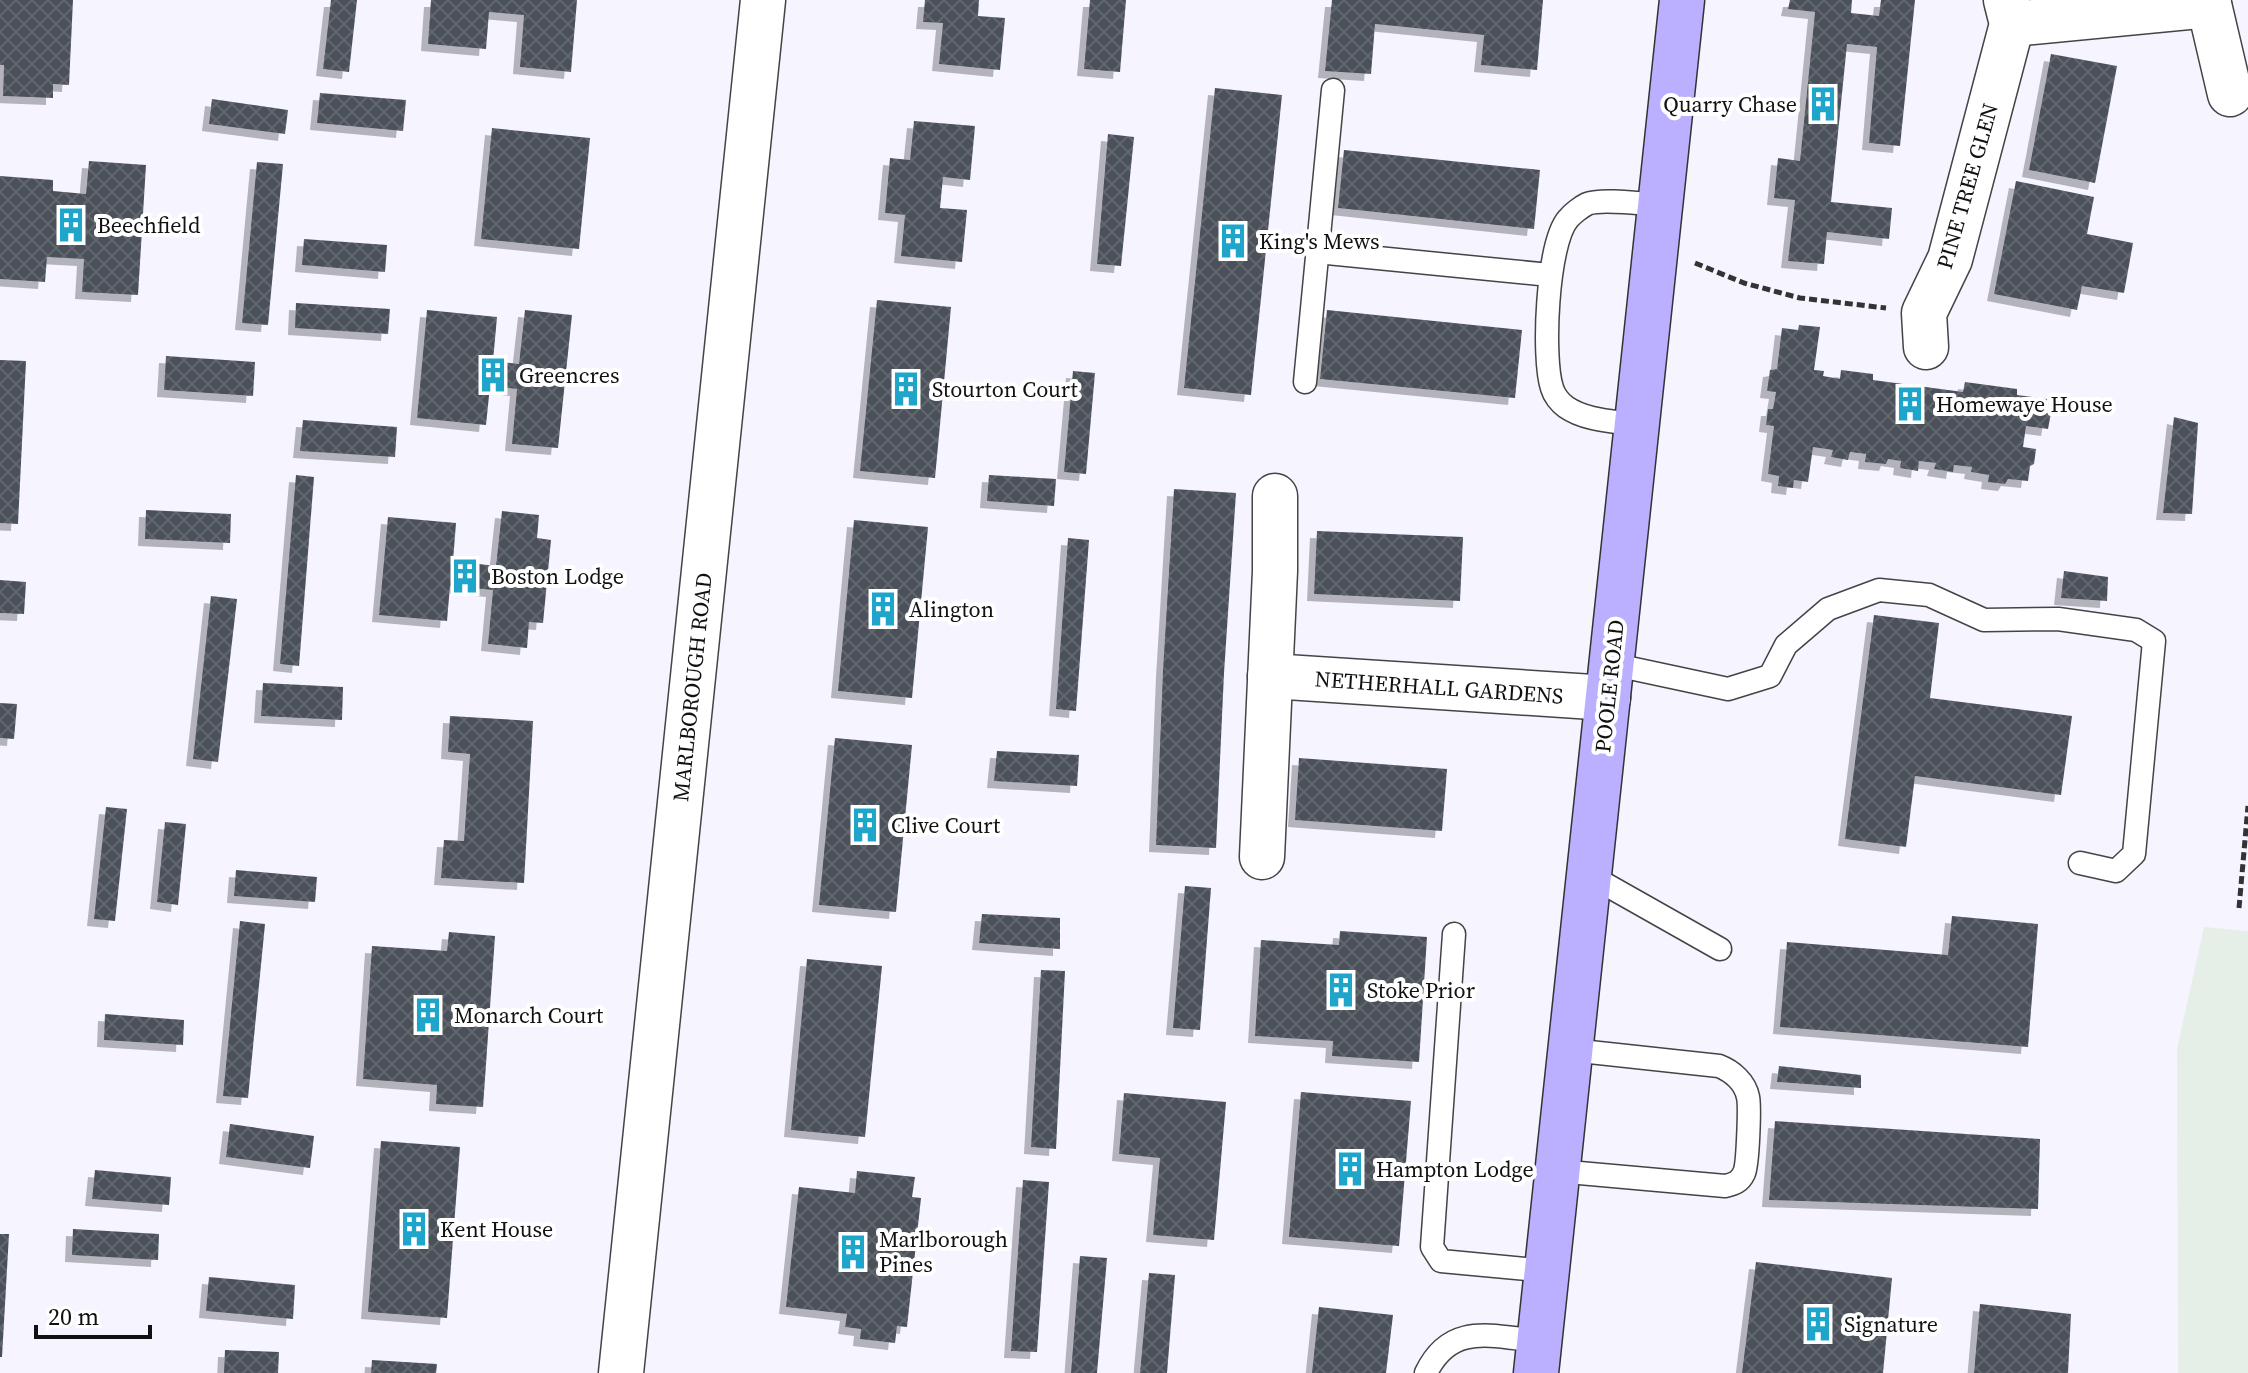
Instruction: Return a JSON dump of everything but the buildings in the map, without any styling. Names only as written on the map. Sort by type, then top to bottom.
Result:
[{"type":"street","name":"MARLBOROUGH ROAD","points":[[621,1373],[763,0]]},
{"type":"street","name":"POOLE ROAD","points":[[1538,1357],[1682,0]]},
{"type":"street","name":"PINE TREE GLEN","points":[[1925,330],[1950,259],[2009,12],[2208,3]]},
{"type":"street","points":[[2208,3],[2230,94]]},
{"type":"street","points":[[1262,857],[1275,571],[1275,496]]},
{"type":"street","name":"NETHERHALL GARDENS","points":[[1270,676],[1610,681]]},
{"type":"lane","points":[[1305,382],[1333,90]]},
{"type":"lane","points":[[1638,425],[1585,416],[1565,407],[1552,392],[1547,365],[1550,275],[1566,220],[1589,203],[1661,205]]},
{"type":"lane","points":[[1317,252],[1550,275]]},
{"type":"lane","points":[[1610,681],[1728,689],[1770,676],[1786,645],[1828,609],[1879,590],[1929,595],[1984,620],[2058,619],[2136,630],[2154,641],[2134,854],[2116,871],[2080,863]]},
{"type":"lane","points":[[1589,875],[1720,949]]},
{"type":"lane","points":[[1454,934],[1432,1247],[1441,1261],[1547,1271]]},
{"type":"lane","points":[[1557,1171],[1725,1186],[1736,1184],[1745,1171],[1748,1096],[1729,1071],[1719,1066],[1571,1050]]},
{"type":"lane","points":[[1426,1373],[1445,1346],[1472,1335],[1538,1357]]},
{"type":"path","points":[[1655,253],[1700,264],[1744,283],[1925,330]]},
{"type":"path","points":[[2239,908],[2248,806]]},
{"type":"shaded area","points":[[2204,927],[2248,931],[2248,1373],[2178,1373],[2177,1049]]},
{"type":"place","name":"Quarry Chase","points":[[1823,104]]},
{"type":"place","name":"Beechfield","points":[[71,225]]},
{"type":"place","name":"King's Mews","points":[[1233,241]]},
{"type":"place","name":"Greencres","points":[[493,375]]},
{"type":"place","name":"Stourton Court","points":[[906,389]]},
{"type":"place","name":"Homewaye House","points":[[1910,404]]},
{"type":"place","name":"Boston Lodge","points":[[465,576]]},
{"type":"place","name":"Alington","points":[[883,609]]},
{"type":"place","name":"Clive Court","points":[[865,825]]},
{"type":"place","name":"Stoke Prior","points":[[1341,990]]},
{"type":"place","name":"Monarch Court","points":[[428,1015]]},
{"type":"place","name":"Hampton Lodge","points":[[1350,1169]]},
{"type":"place","name":"Kent House","points":[[414,1229]]},
{"type":"place","name":"Marlborough Pines","points":[[853,1252]]},
{"type":"place","name":"Signature","points":[[1818,1324]]}]
